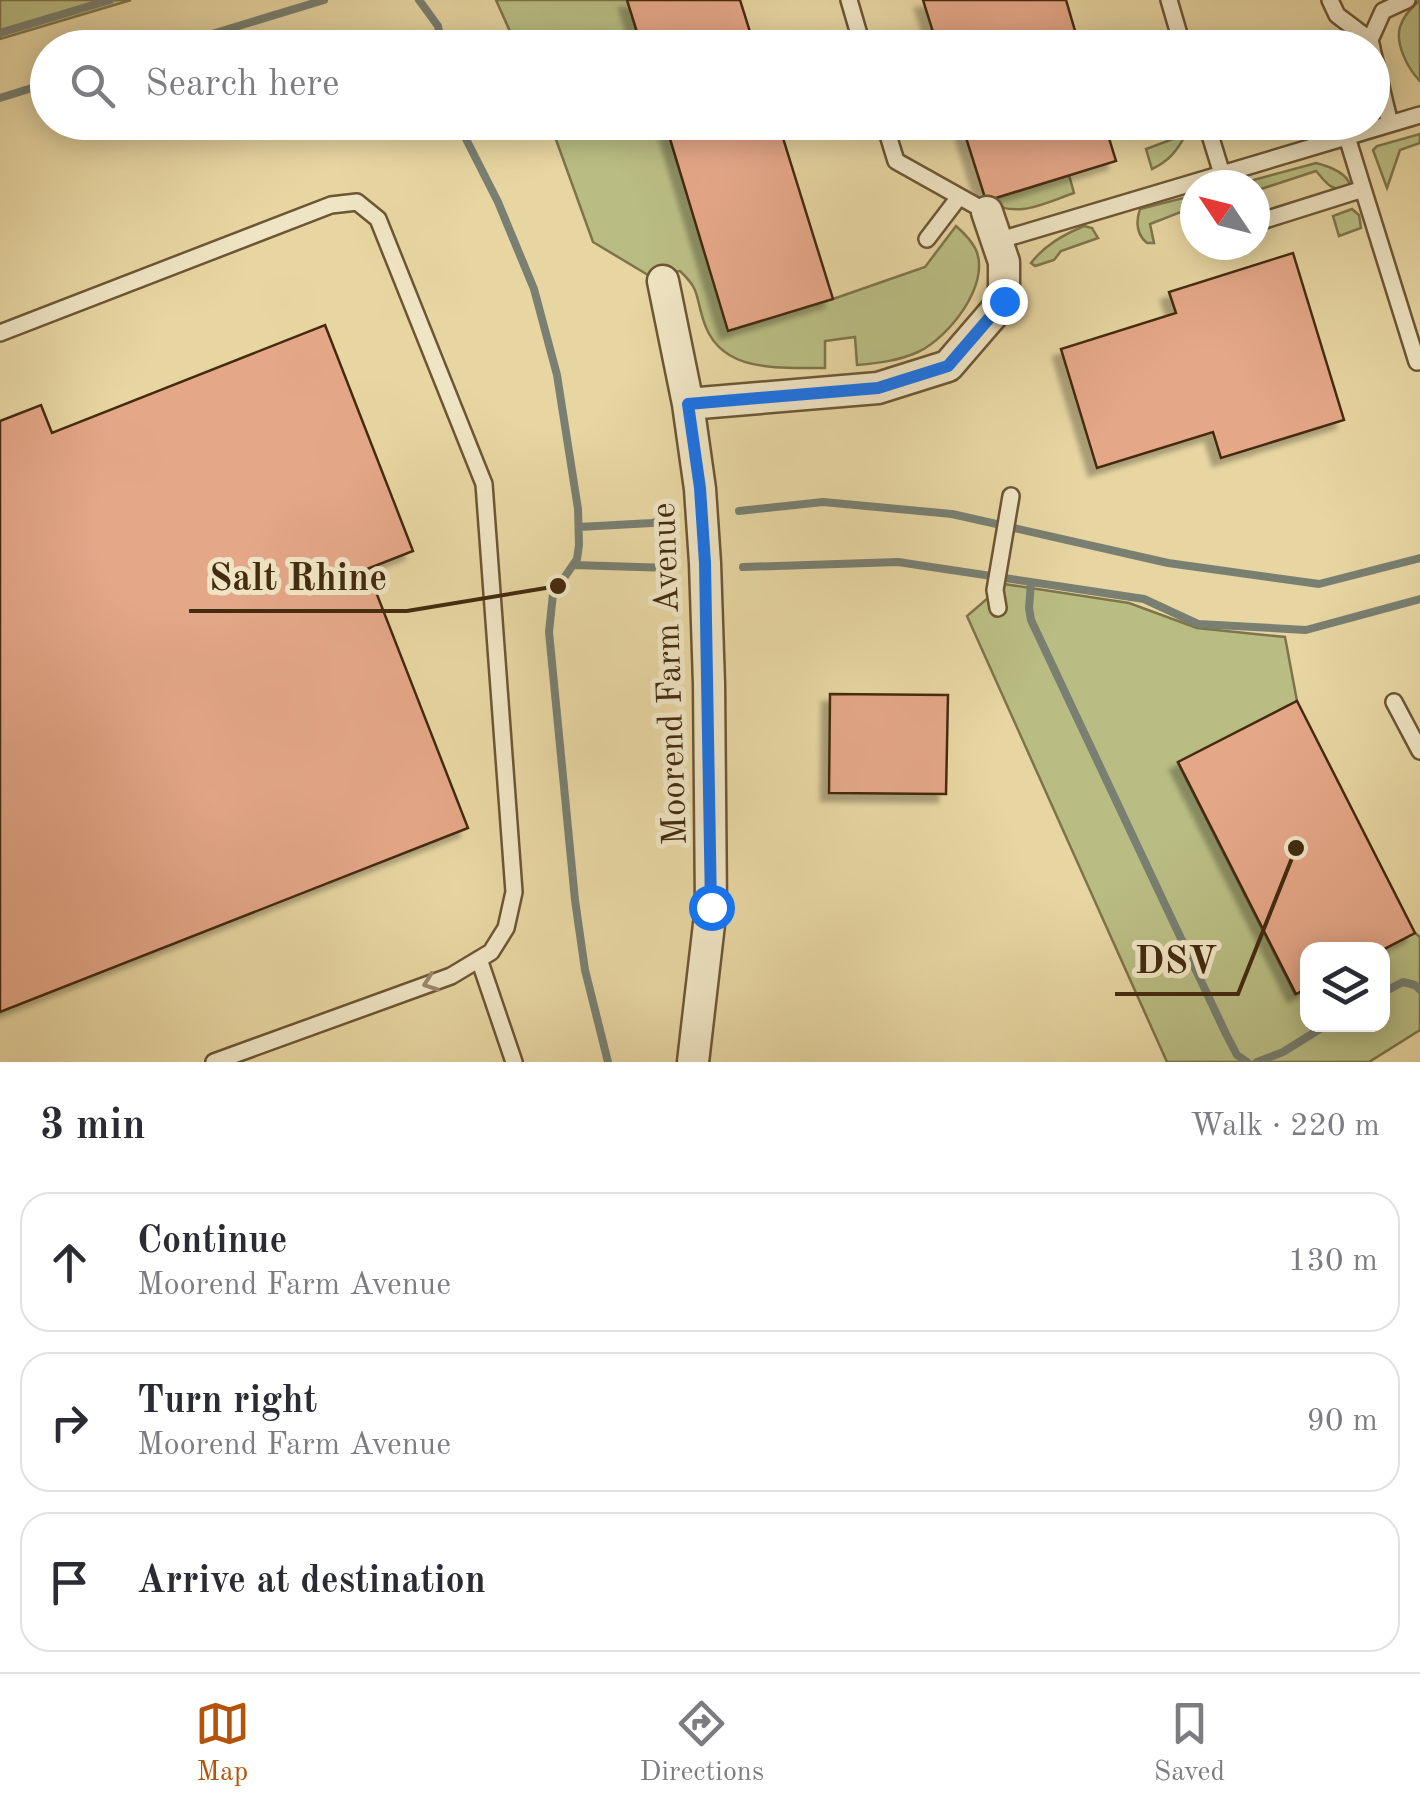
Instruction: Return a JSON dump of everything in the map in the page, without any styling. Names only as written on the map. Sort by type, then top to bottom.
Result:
[{"type":"street","points":[[688,404],[878,388],[948,366],[1004,301],[1004,262],[992,226]]},
{"type":"street","name":"Moorend Farm Avenue","points":[[663,281],[688,404],[700,488],[705,563],[711,907],[693,1062]]},
{"type":"lane","points":[[849,0],[857,30]]},
{"type":"lane","points":[[1169,0],[1178,30]]},
{"type":"lane","points":[[1330,0],[1337,14],[1355,30]]},
{"type":"lane","points":[[1377,30],[1383,11],[1406,0]]},
{"type":"lane","points":[[1390,124],[1420,115]]},
{"type":"lane","points":[[890,140],[896,161],[960,196],[992,226],[1180,183]]},
{"type":"lane","points":[[1212,140],[1221,170]]},
{"type":"lane","points":[[1236,170],[1337,140]]},
{"type":"lane","points":[[1348,140],[1417,362]]},
{"type":"lane","points":[[1270,218],[1363,189]]},
{"type":"lane","points":[[927,240],[960,196]]},
{"type":"lane","points":[[0,333],[332,205],[357,202],[378,218],[484,484],[514,892],[506,928],[491,952],[452,976],[214,1062]]},
{"type":"lane","points":[[998,608],[995,590],[1010,501]]},
{"type":"lane","points":[[1394,702],[1420,751]]},
{"type":"lane","points":[[479,959],[514,1062]]},
{"type":"green space","points":[[0,0],[131,0],[30,30],[0,39]]},
{"type":"green space","points":[[496,0],[627,0],[637,30],[509,30]]},
{"type":"green space","points":[[1420,0],[1420,81],[1404,56],[1399,34],[1401,23]]},
{"type":"green space","points":[[1420,134],[1420,143],[1400,150],[1387,188],[1373,150]]},
{"type":"green space","points":[[556,140],[670,140],[729,330],[925,267],[956,226],[976,250],[979,264],[964,309],[942,335],[918,352],[857,365],[855,337],[825,341],[825,368],[770,367],[737,359],[722,350],[711,337],[694,288],[680,271],[648,275],[593,242]]},
{"type":"green space","points":[[1182,140],[1172,155],[1152,169],[1146,149]]},
{"type":"green space","points":[[1316,163],[1344,176],[1350,184],[1347,189],[1333,187],[1316,171],[1270,186],[1270,175]]},
{"type":"green space","points":[[1069,175],[1074,193],[1041,205],[1009,209],[986,201]]},
{"type":"green space","points":[[1180,199],[1180,212],[1150,224],[1154,243],[1147,243],[1141,236],[1140,209]]},
{"type":"green space","points":[[1352,209],[1359,215],[1361,228],[1339,236],[1333,216]]},
{"type":"green space","points":[[1084,226],[1092,228],[1098,238],[1061,251],[1054,260],[1035,266],[1031,263],[1055,241]]},
{"type":"green space","points":[[1004,584],[1129,603],[1197,628],[1285,637],[1297,701],[1178,763],[1295,994],[1300,992],[1300,1032],[1390,1032],[1390,946],[1415,933],[1420,937],[1420,1030],[1369,1062],[1167,1062],[967,616]]},
{"type":"building","points":[[627,0],[740,0],[749,30],[636,30]]},
{"type":"building","points":[[923,0],[1066,0],[1075,30],[932,30]]},
{"type":"building","points":[[670,140],[784,140],[833,299],[728,331]]},
{"type":"building","points":[[967,140],[1110,140],[1116,161],[986,201]]},
{"type":"building","points":[[1293,253],[1344,420],[1221,458],[1213,432],[1097,468],[1061,349],[1176,313],[1169,292]]},
{"type":"building","points":[[325,325],[413,551],[367,569],[468,828],[0,1012],[0,421],[41,405],[52,433]]},
{"type":"building","points":[[830,694],[948,695],[946,794],[829,793]]},
{"type":"building","points":[[1297,701],[1415,933],[1390,946],[1390,942],[1300,942],[1300,992],[1296,994],[1178,762]]},
{"type":"waterway","points":[[0,33],[110,0]]},
{"type":"waterway","points":[[225,30],[324,0]]},
{"type":"waterway","points":[[419,0],[439,30]]},
{"type":"waterway","points":[[0,98],[30,89]]},
{"type":"waterway","points":[[467,140],[498,202],[534,289],[557,375],[578,509],[577,559],[553,594],[549,632],[575,900],[585,970],[608,1062]]},
{"type":"waterway","points":[[739,511],[823,502],[952,514],[1168,563],[1319,584],[1420,558]]},
{"type":"waterway","points":[[579,527],[674,519]]},
{"type":"waterway","points":[[743,567],[898,562],[1144,599],[1198,624],[1306,630],[1420,599]]},
{"type":"waterway","points":[[573,565],[671,568]]},
{"type":"waterway","points":[[1031,582],[1031,620],[1226,1034],[1237,1055],[1247,1062]]},
{"type":"waterway","points":[[1390,989],[1403,982],[1420,990]]},
{"type":"waterway","points":[[1257,1062],[1283,1052],[1315,1032]]},
{"type":"place","name":"Salt Rhine","points":[[558,586]]},
{"type":"place","name":"DSV","points":[[1296,848]]},
{"type":"route","points":[[711,907],[705,563],[700,488],[688,404],[878,388],[948,366],[1004,301]]}]
